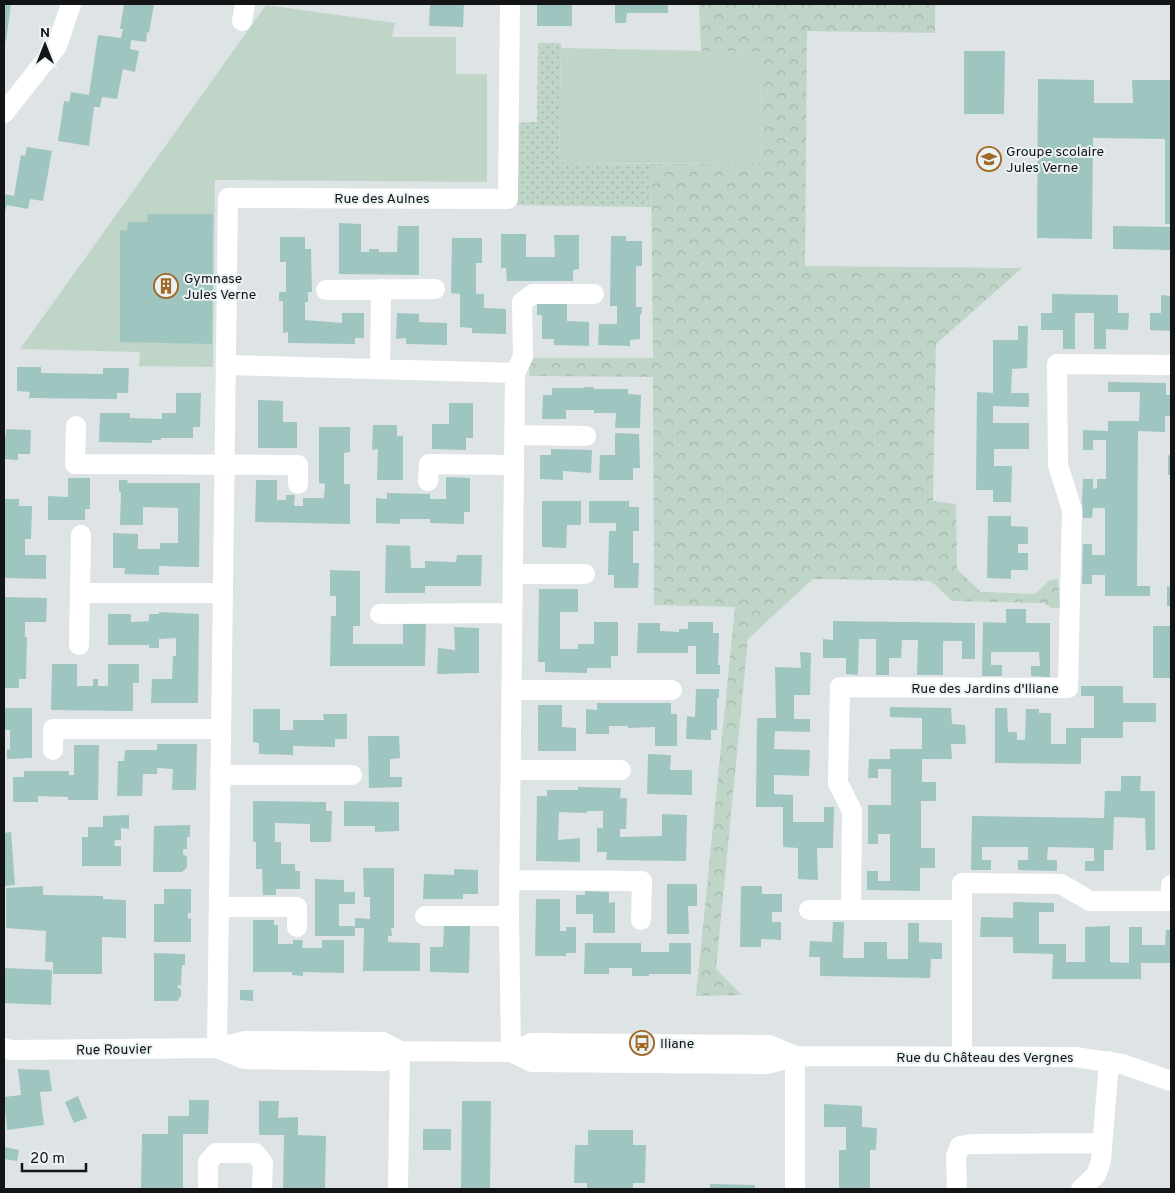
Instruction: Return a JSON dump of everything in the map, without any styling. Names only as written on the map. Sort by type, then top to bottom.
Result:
[{"type":"street","points":[[4,112],[57,46],[71,4]]},
{"type":"street","name":"Rue des Aulnes","points":[[226,366],[228,198],[508,199],[510,4]]},
{"type":"street","points":[[380,369],[381,289]]},
{"type":"street","points":[[326,290],[435,289]]},
{"type":"street","points":[[511,1052],[509,916],[514,373],[523,357],[522,302],[533,294],[594,294]]},
{"type":"street","name":"Rue des Jardins d'Iliane","points":[[851,910],[852,811],[838,782],[840,687],[1068,688],[1072,510],[1058,465],[1057,364],[1171,365]]},
{"type":"street","points":[[217,1048],[226,366],[514,373]]},
{"type":"street","points":[[76,426],[75,464],[298,465],[298,484]]},
{"type":"street","points":[[514,436],[586,436]]},
{"type":"street","points":[[428,481],[429,464],[514,465]]},
{"type":"street","points":[[79,645],[80,535]]},
{"type":"street","points":[[512,574],[585,574]]},
{"type":"street","points":[[80,593],[223,593]]},
{"type":"street","points":[[380,614],[512,613]]},
{"type":"street","points":[[511,690],[672,690]]},
{"type":"street","points":[[53,750],[53,729],[221,729]]},
{"type":"street","points":[[510,770],[621,770]]},
{"type":"street","points":[[220,775],[352,775]]},
{"type":"street","points":[[510,880],[642,881],[641,920]]},
{"type":"street","points":[[962,1057],[962,883],[1061,884],[1090,901],[1171,901],[1171,885]]},
{"type":"street","points":[[219,907],[297,907],[297,928]]},
{"type":"street","points":[[809,910],[962,910]]},
{"type":"street","points":[[425,916],[509,916]]},
{"type":"street","name":"Rue du Château des Vergnes","points":[[217,1048],[245,1041],[383,1042],[400,1051],[511,1052],[532,1062],[768,1064],[795,1056],[1075,1057],[1109,1061],[1171,1080]]},
{"type":"street","name":"Rue Rouvier","points":[[6,1051],[217,1048]]},
{"type":"street","points":[[398,1189],[400,1051]]},
{"type":"street","points":[[794,1189],[795,1056]]},
{"type":"street","points":[[1081,1189],[1096,1175],[1101,1161],[1109,1061]]},
{"type":"street","points":[[957,1189],[956,1156],[960,1146],[972,1144],[1102,1143]]},
{"type":"street","points":[[208,1189],[208,1162],[216,1153],[255,1154],[263,1163],[262,1189]]},
{"type":"green space","points":[[699,4],[935,4],[935,33],[807,31],[805,266],[1022,268],[936,344],[933,501],[956,504],[957,569],[981,592],[1035,594],[1050,580],[1058,579],[1060,608],[1051,608],[1044,603],[952,601],[931,581],[813,579],[748,639],[716,969],[742,995],[696,996],[735,607],[654,605],[653,377],[529,376],[529,358],[653,358],[651,164],[760,164],[761,52],[701,51]]},
{"type":"green space","points":[[266,5],[395,23],[392,37],[456,37],[456,74],[487,74],[487,182],[215,180],[213,367],[139,366],[140,352],[20,349]]},
{"type":"green space","points":[[538,43],[561,43],[559,163],[651,164],[651,207],[508,205],[510,123],[537,122]]},
{"type":"green space","points":[[561,48],[761,52],[760,164],[559,163]]},
{"type":"building","points":[[4,4],[11,4],[6,41],[4,41]]},
{"type":"building","points":[[124,4],[154,4],[146,42],[131,40],[130,49],[139,51],[135,72],[123,69],[117,99],[102,97],[100,107],[94,107],[89,146],[58,141],[64,101],[69,102],[71,92],[89,95],[98,35],[121,38],[123,29],[120,29]]},
{"type":"building","points":[[430,4],[464,4],[463,27],[429,26]]},
{"type":"building","points":[[537,4],[572,4],[572,26],[537,26]]},
{"type":"building","points":[[615,4],[668,4],[668,13],[627,13],[626,23],[615,23]]},
{"type":"building","points":[[964,51],[1005,51],[1004,114],[964,114]]},
{"type":"building","points":[[1038,79],[1094,80],[1094,103],[1133,103],[1132,80],[1171,80],[1171,224],[1165,224],[1165,139],[1093,138],[1092,239],[1037,238]]},
{"type":"building","points":[[27,147],[52,151],[43,201],[30,199],[28,209],[7,205],[4,215],[4,194],[14,196],[21,155],[25,156]]},
{"type":"building","name":"Gymnase Jules Verne","points":[[147,214],[213,214],[212,344],[120,342],[120,230],[127,231],[128,222],[148,222]]},
{"type":"building","points":[[339,223],[361,224],[361,252],[369,252],[369,249],[379,249],[379,252],[397,252],[398,226],[419,226],[419,275],[339,274]]},
{"type":"building","points":[[1113,226],[1171,227],[1171,250],[1113,249]]},
{"type":"building","points":[[501,234],[526,234],[526,257],[555,257],[554,235],[579,235],[579,269],[573,270],[573,281],[507,281],[506,268],[501,268]]},
{"type":"building","points":[[611,236],[626,236],[626,241],[642,241],[642,266],[636,266],[636,307],[642,307],[640,339],[630,340],[630,346],[598,345],[599,324],[617,324],[617,306],[610,306]]},
{"type":"building","points":[[280,237],[305,237],[305,249],[311,249],[312,292],[308,292],[308,302],[305,302],[305,320],[342,323],[342,313],[364,313],[364,338],[355,338],[355,344],[288,343],[288,332],[283,333],[283,301],[279,301],[279,292],[286,292],[286,262],[280,262]]},
{"type":"building","points":[[452,238],[482,238],[482,263],[476,263],[476,294],[484,294],[484,308],[506,309],[506,334],[472,333],[472,328],[460,327],[460,294],[451,293]]},
{"type":"building","points":[[1052,294],[1118,295],[1118,313],[1129,313],[1128,330],[1106,329],[1106,349],[1094,349],[1094,313],[1075,313],[1075,349],[1063,349],[1063,330],[1041,330],[1041,313],[1052,313]]},
{"type":"building","points":[[1161,295],[1171,296],[1171,331],[1150,330],[1150,313],[1161,313]]},
{"type":"building","points":[[537,303],[567,303],[567,321],[589,322],[589,346],[554,345],[554,339],[542,339],[542,315],[537,315]]},
{"type":"building","points":[[397,313],[419,314],[419,322],[447,323],[447,345],[406,344],[406,338],[396,339]]},
{"type":"building","points":[[1018,326],[1028,326],[1027,368],[1012,369],[1011,393],[1029,393],[1029,407],[993,406],[993,423],[1029,423],[1029,449],[994,449],[994,466],[1012,466],[1011,502],[993,502],[993,490],[976,490],[977,392],[993,393],[993,340],[1018,340]]},
{"type":"building","points":[[17,367],[41,367],[41,373],[103,374],[103,368],[129,368],[128,393],[117,393],[117,399],[29,398],[30,392],[17,391]]},
{"type":"building","points":[[1108,382],[1166,383],[1166,395],[1171,395],[1171,416],[1165,416],[1165,432],[1138,431],[1137,586],[1150,586],[1150,596],[1105,596],[1105,575],[1092,575],[1092,584],[1082,584],[1083,544],[1092,544],[1092,555],[1105,555],[1105,508],[1093,508],[1092,518],[1083,518],[1083,479],[1093,479],[1093,489],[1097,488],[1097,479],[1106,479],[1106,440],[1093,440],[1093,450],[1083,450],[1083,430],[1108,431],[1108,421],[1139,421],[1140,392],[1108,392]]},
{"type":"building","points":[[594,387],[594,389],[628,389],[628,394],[641,395],[640,428],[615,428],[616,413],[594,413],[594,410],[566,410],[566,419],[542,419],[543,395],[552,395],[552,388]]},
{"type":"building","points":[[176,393],[201,393],[200,427],[193,427],[193,438],[161,438],[161,440],[152,440],[152,443],[99,442],[100,413],[130,413],[130,418],[162,419],[162,413],[176,413]]},
{"type":"building","points":[[258,400],[283,401],[283,422],[297,422],[297,448],[258,448]]},
{"type":"building","points":[[449,403],[473,403],[473,438],[466,438],[466,450],[432,449],[432,424],[449,424]]},
{"type":"building","points":[[373,425],[397,425],[397,436],[403,436],[403,480],[377,480],[378,449],[372,450]]},
{"type":"building","points":[[319,427],[350,427],[350,452],[344,453],[344,484],[350,484],[350,524],[255,522],[256,480],[277,480],[277,500],[286,500],[286,495],[295,495],[294,506],[303,506],[303,498],[324,498],[325,484],[319,483]]},
{"type":"building","points":[[6,429],[31,430],[30,454],[18,454],[18,460],[4,459],[4,435],[6,435]]},
{"type":"building","points":[[615,433],[639,434],[640,468],[633,468],[633,480],[599,480],[600,455],[615,455]]},
{"type":"building","points":[[551,449],[592,450],[591,473],[563,471],[563,480],[540,479],[540,455],[551,455]]},
{"type":"building","points":[[1168,455],[1171,456],[1171,475],[1168,475]]},
{"type":"building","points":[[446,477],[470,478],[470,512],[464,512],[464,524],[430,523],[430,519],[400,519],[400,524],[376,523],[376,498],[387,499],[387,493],[430,494],[430,499],[446,499]]},
{"type":"building","points":[[68,478],[90,478],[90,509],[85,509],[85,520],[48,520],[48,496],[68,497]]},
{"type":"building","points":[[119,480],[128,480],[127,483],[200,483],[199,567],[159,566],[159,575],[124,574],[125,568],[113,568],[113,533],[138,534],[138,549],[160,549],[160,543],[178,543],[178,508],[143,507],[143,525],[120,525],[121,492],[119,492]]},
{"type":"building","points":[[4,499],[19,499],[19,506],[32,506],[31,539],[25,539],[25,555],[46,555],[46,579],[4,578]]},
{"type":"building","points":[[542,501],[581,501],[581,525],[567,525],[566,548],[542,547]]},
{"type":"building","points":[[589,501],[629,501],[629,507],[639,507],[639,531],[633,531],[633,563],[639,563],[638,588],[614,588],[614,575],[608,575],[609,531],[616,531],[616,523],[589,523]]},
{"type":"building","points":[[988,516],[1011,516],[1011,526],[1028,527],[1028,544],[1018,544],[1018,553],[1028,553],[1028,570],[1011,570],[1011,579],[987,578]]},
{"type":"building","points":[[386,545],[410,546],[411,568],[425,568],[425,561],[456,562],[457,555],[482,555],[481,586],[425,586],[425,593],[385,593]]},
{"type":"building","points":[[330,570],[360,571],[360,626],[353,626],[353,644],[403,644],[403,624],[426,624],[425,666],[330,666],[331,616],[336,616],[336,596],[330,596]]},
{"type":"building","points":[[1167,586],[1171,587],[1171,606],[1167,606]]},
{"type":"building","points":[[539,589],[578,589],[578,612],[560,612],[560,649],[578,649],[578,644],[594,644],[594,622],[618,622],[618,656],[611,656],[611,668],[587,668],[587,673],[545,672],[545,662],[538,662]]},
{"type":"building","points":[[4,597],[47,598],[46,622],[25,622],[25,637],[27,637],[26,679],[19,679],[19,688],[4,688]]},
{"type":"building","points":[[1006,609],[1026,609],[1026,623],[1050,623],[1050,677],[1031,676],[1031,666],[1040,666],[1039,652],[991,652],[991,665],[1002,665],[1002,676],[982,676],[983,622],[1006,623]]},
{"type":"building","points":[[159,612],[199,614],[198,703],[151,703],[152,679],[172,679],[173,656],[176,656],[176,638],[159,639],[159,648],[149,648],[149,645],[108,645],[108,614],[131,614],[131,622],[149,621],[149,614],[159,614]]},
{"type":"building","points":[[833,621],[975,623],[975,659],[962,659],[962,641],[943,641],[943,675],[917,675],[918,640],[902,640],[901,658],[889,658],[889,675],[876,675],[876,639],[859,639],[858,675],[846,674],[846,658],[823,658],[823,639],[833,640]]},
{"type":"building","points":[[688,622],[713,622],[713,633],[719,633],[718,665],[720,665],[720,674],[696,674],[696,646],[688,646],[688,653],[637,653],[638,623],[660,623],[660,631],[679,632],[679,629],[688,629]]},
{"type":"building","points":[[1153,626],[1171,626],[1171,678],[1153,678]]},
{"type":"building","points":[[454,627],[479,628],[479,673],[437,674],[438,648],[455,650]]},
{"type":"building","points":[[800,652],[811,653],[810,695],[794,695],[794,719],[810,719],[810,732],[775,731],[774,749],[810,750],[809,776],[774,775],[774,794],[793,795],[793,822],[824,822],[824,807],[834,807],[833,848],[817,848],[818,880],[798,879],[798,848],[783,847],[783,807],[756,807],[757,718],[776,718],[775,667],[801,668]]},
{"type":"building","points":[[52,664],[77,664],[77,686],[93,686],[93,679],[98,679],[98,686],[108,686],[108,664],[139,664],[139,683],[133,683],[133,711],[51,710]]},
{"type":"building","points":[[1081,686],[1123,686],[1123,703],[1156,703],[1156,722],[1123,722],[1123,738],[1081,738],[1081,764],[995,763],[995,708],[1007,708],[1008,732],[1017,732],[1017,740],[1025,740],[1026,709],[1039,709],[1039,713],[1051,713],[1051,744],[1066,744],[1066,728],[1094,728],[1094,696],[1081,696]]},
{"type":"building","points":[[696,689],[719,689],[719,698],[717,698],[717,730],[711,730],[711,740],[686,739],[687,716],[695,717]]},
{"type":"building","points":[[597,703],[671,703],[671,714],[677,714],[677,746],[655,746],[655,727],[628,728],[628,726],[609,726],[609,734],[586,734],[586,709],[597,710]]},
{"type":"building","points":[[538,705],[562,705],[562,727],[576,728],[576,751],[538,751]]},
{"type":"building","points":[[890,707],[951,708],[952,724],[965,725],[966,744],[951,744],[952,759],[922,759],[922,782],[936,782],[936,801],[921,801],[921,848],[935,848],[935,868],[920,868],[920,891],[867,890],[867,871],[878,871],[878,881],[890,881],[890,834],[878,834],[878,844],[868,844],[868,805],[891,805],[891,769],[878,769],[878,778],[868,778],[869,759],[890,759],[890,749],[922,749],[922,718],[890,717]]},
{"type":"building","points":[[4,708],[32,708],[32,758],[7,759],[7,749],[10,750],[10,730],[4,730]]},
{"type":"building","points":[[253,709],[280,709],[280,730],[293,730],[293,720],[324,720],[323,714],[347,714],[347,739],[335,739],[335,747],[293,746],[293,755],[259,754],[259,743],[253,742]]},
{"type":"building","points":[[368,736],[399,736],[400,758],[390,759],[390,777],[402,777],[402,787],[369,788]]},
{"type":"building","points":[[157,744],[197,744],[196,790],[172,790],[173,769],[157,768],[157,774],[143,774],[142,796],[117,796],[118,761],[124,761],[125,750],[157,750]]},
{"type":"building","points":[[74,745],[99,745],[98,800],[68,800],[68,797],[38,796],[38,802],[13,802],[13,777],[24,777],[24,771],[69,771],[69,775],[74,775]]},
{"type":"building","points":[[648,754],[671,755],[670,770],[692,770],[692,795],[647,794]]},
{"type":"building","points":[[1121,776],[1141,776],[1140,791],[1155,791],[1155,850],[1146,850],[1145,818],[1114,817],[1113,850],[1104,850],[1104,871],[1085,871],[1085,861],[1094,861],[1094,848],[1048,847],[1047,860],[1057,860],[1057,871],[1018,870],[1018,860],[1028,860],[1028,847],[982,847],[982,860],[991,860],[991,870],[971,870],[972,816],[1104,818],[1105,791],[1121,791]]},
{"type":"building","points":[[578,787],[621,788],[620,798],[627,798],[626,829],[620,829],[620,837],[662,836],[662,814],[687,815],[686,861],[606,860],[607,852],[597,852],[597,828],[603,828],[603,811],[587,811],[587,813],[559,812],[558,840],[580,838],[580,862],[536,861],[537,796],[547,796],[547,790],[578,790]]},
{"type":"building","points":[[253,801],[326,802],[326,811],[332,811],[331,842],[310,842],[310,824],[275,823],[275,842],[281,842],[281,864],[295,864],[295,871],[300,871],[300,889],[276,889],[276,895],[263,895],[262,869],[256,869],[256,842],[253,842]]},
{"type":"building","points":[[344,801],[399,802],[399,831],[375,832],[375,826],[344,826]]},
{"type":"building","points":[[129,815],[129,829],[121,828],[121,840],[115,840],[114,846],[121,846],[121,866],[82,866],[82,837],[88,837],[88,827],[103,827],[103,816]]},
{"type":"building","points":[[190,825],[187,849],[183,849],[183,854],[187,857],[187,867],[182,872],[153,872],[154,826]]},
{"type":"building","points":[[11,832],[15,885],[4,886],[4,833]]},
{"type":"building","points":[[363,868],[394,868],[394,928],[391,928],[392,936],[388,936],[388,942],[420,943],[420,971],[363,971],[364,928],[355,928],[355,936],[315,936],[315,879],[344,880],[344,892],[355,892],[355,904],[339,904],[339,926],[355,926],[355,918],[370,919],[370,897],[364,897]]},
{"type":"building","points":[[454,869],[478,870],[478,894],[463,894],[463,899],[423,899],[424,874],[454,875]]},
{"type":"building","points":[[667,884],[697,884],[697,906],[688,906],[689,934],[667,934]]},
{"type":"building","points":[[43,886],[43,895],[103,896],[103,899],[126,900],[126,938],[102,937],[102,974],[53,974],[53,962],[45,962],[46,931],[6,928],[6,888]]},
{"type":"building","points":[[741,886],[762,886],[762,894],[782,894],[782,912],[772,912],[772,922],[781,922],[781,940],[761,939],[761,947],[740,947]]},
{"type":"building","points":[[164,889],[191,889],[191,913],[188,913],[188,919],[191,918],[191,942],[154,942],[154,904],[164,904]]},
{"type":"building","points":[[585,891],[609,892],[609,903],[615,902],[615,933],[593,933],[593,914],[576,914],[576,895],[585,895]]},
{"type":"building","points":[[536,899],[560,899],[560,931],[566,931],[566,927],[576,927],[576,953],[566,953],[566,956],[535,956]]},
{"type":"building","points":[[1013,902],[1054,903],[1054,912],[1039,912],[1039,944],[1066,944],[1066,962],[1085,962],[1085,927],[1110,926],[1110,962],[1129,963],[1129,927],[1142,927],[1142,945],[1165,945],[1166,930],[1171,930],[1171,963],[1141,963],[1141,979],[1052,979],[1053,954],[1013,953],[1013,937],[980,937],[981,917],[1013,918]]},
{"type":"building","points":[[253,920],[274,920],[274,925],[278,925],[278,944],[293,944],[293,940],[303,940],[302,948],[322,948],[322,940],[344,940],[344,973],[303,972],[303,976],[292,975],[292,972],[253,972]]},
{"type":"building","points":[[833,922],[844,922],[843,958],[864,958],[864,942],[887,942],[887,959],[908,959],[908,923],[919,923],[919,942],[942,943],[942,959],[931,959],[930,978],[820,976],[820,957],[809,957],[810,941],[832,942]]},
{"type":"building","points":[[444,926],[470,926],[469,973],[430,972],[430,947],[443,947]]},
{"type":"building","points":[[585,943],[641,943],[641,952],[669,952],[669,943],[691,943],[691,974],[632,976],[632,968],[609,968],[609,974],[584,974]]},
{"type":"building","points":[[154,953],[185,954],[185,965],[182,965],[181,985],[178,985],[178,988],[181,989],[181,996],[177,1001],[154,1001]]},
{"type":"building","points":[[4,968],[52,970],[51,1005],[4,1003]]},
{"type":"building","points":[[240,990],[253,990],[253,1001],[240,1000]]},
{"type":"building","points":[[18,1069],[49,1070],[52,1091],[40,1092],[44,1125],[7,1130],[4,1097],[21,1095]]},
{"type":"building","points":[[78,1096],[87,1118],[74,1123],[65,1102]]},
{"type":"building","points":[[189,1100],[209,1100],[208,1134],[183,1134],[183,1189],[141,1189],[142,1134],[168,1134],[168,1116],[189,1116]]},
{"type":"building","points":[[259,1101],[279,1101],[278,1118],[298,1117],[298,1135],[326,1136],[325,1189],[283,1189],[284,1135],[259,1135]]},
{"type":"building","points":[[462,1101],[491,1101],[490,1189],[461,1189]]},
{"type":"building","points":[[824,1104],[862,1106],[862,1127],[877,1128],[876,1150],[870,1150],[870,1189],[839,1189],[839,1150],[846,1150],[846,1127],[824,1127]]},
{"type":"building","points":[[423,1129],[451,1129],[451,1150],[423,1150]]},
{"type":"building","points":[[588,1130],[633,1130],[633,1145],[646,1145],[645,1183],[633,1183],[633,1189],[587,1189],[587,1183],[574,1183],[575,1145],[588,1145]]},
{"type":"building","points":[[4,1147],[19,1150],[17,1161],[4,1159]]},
{"type":"building","points":[[710,1184],[755,1185],[755,1189],[710,1189]]},
{"type":"place","name":"Groupe scolaire Jules Verne","points":[[989,159]]},
{"type":"place","name":"Gymnase Jules Verne","points":[[166,286]]},
{"type":"place","name":"Iliane","points":[[642,1043]]}]
